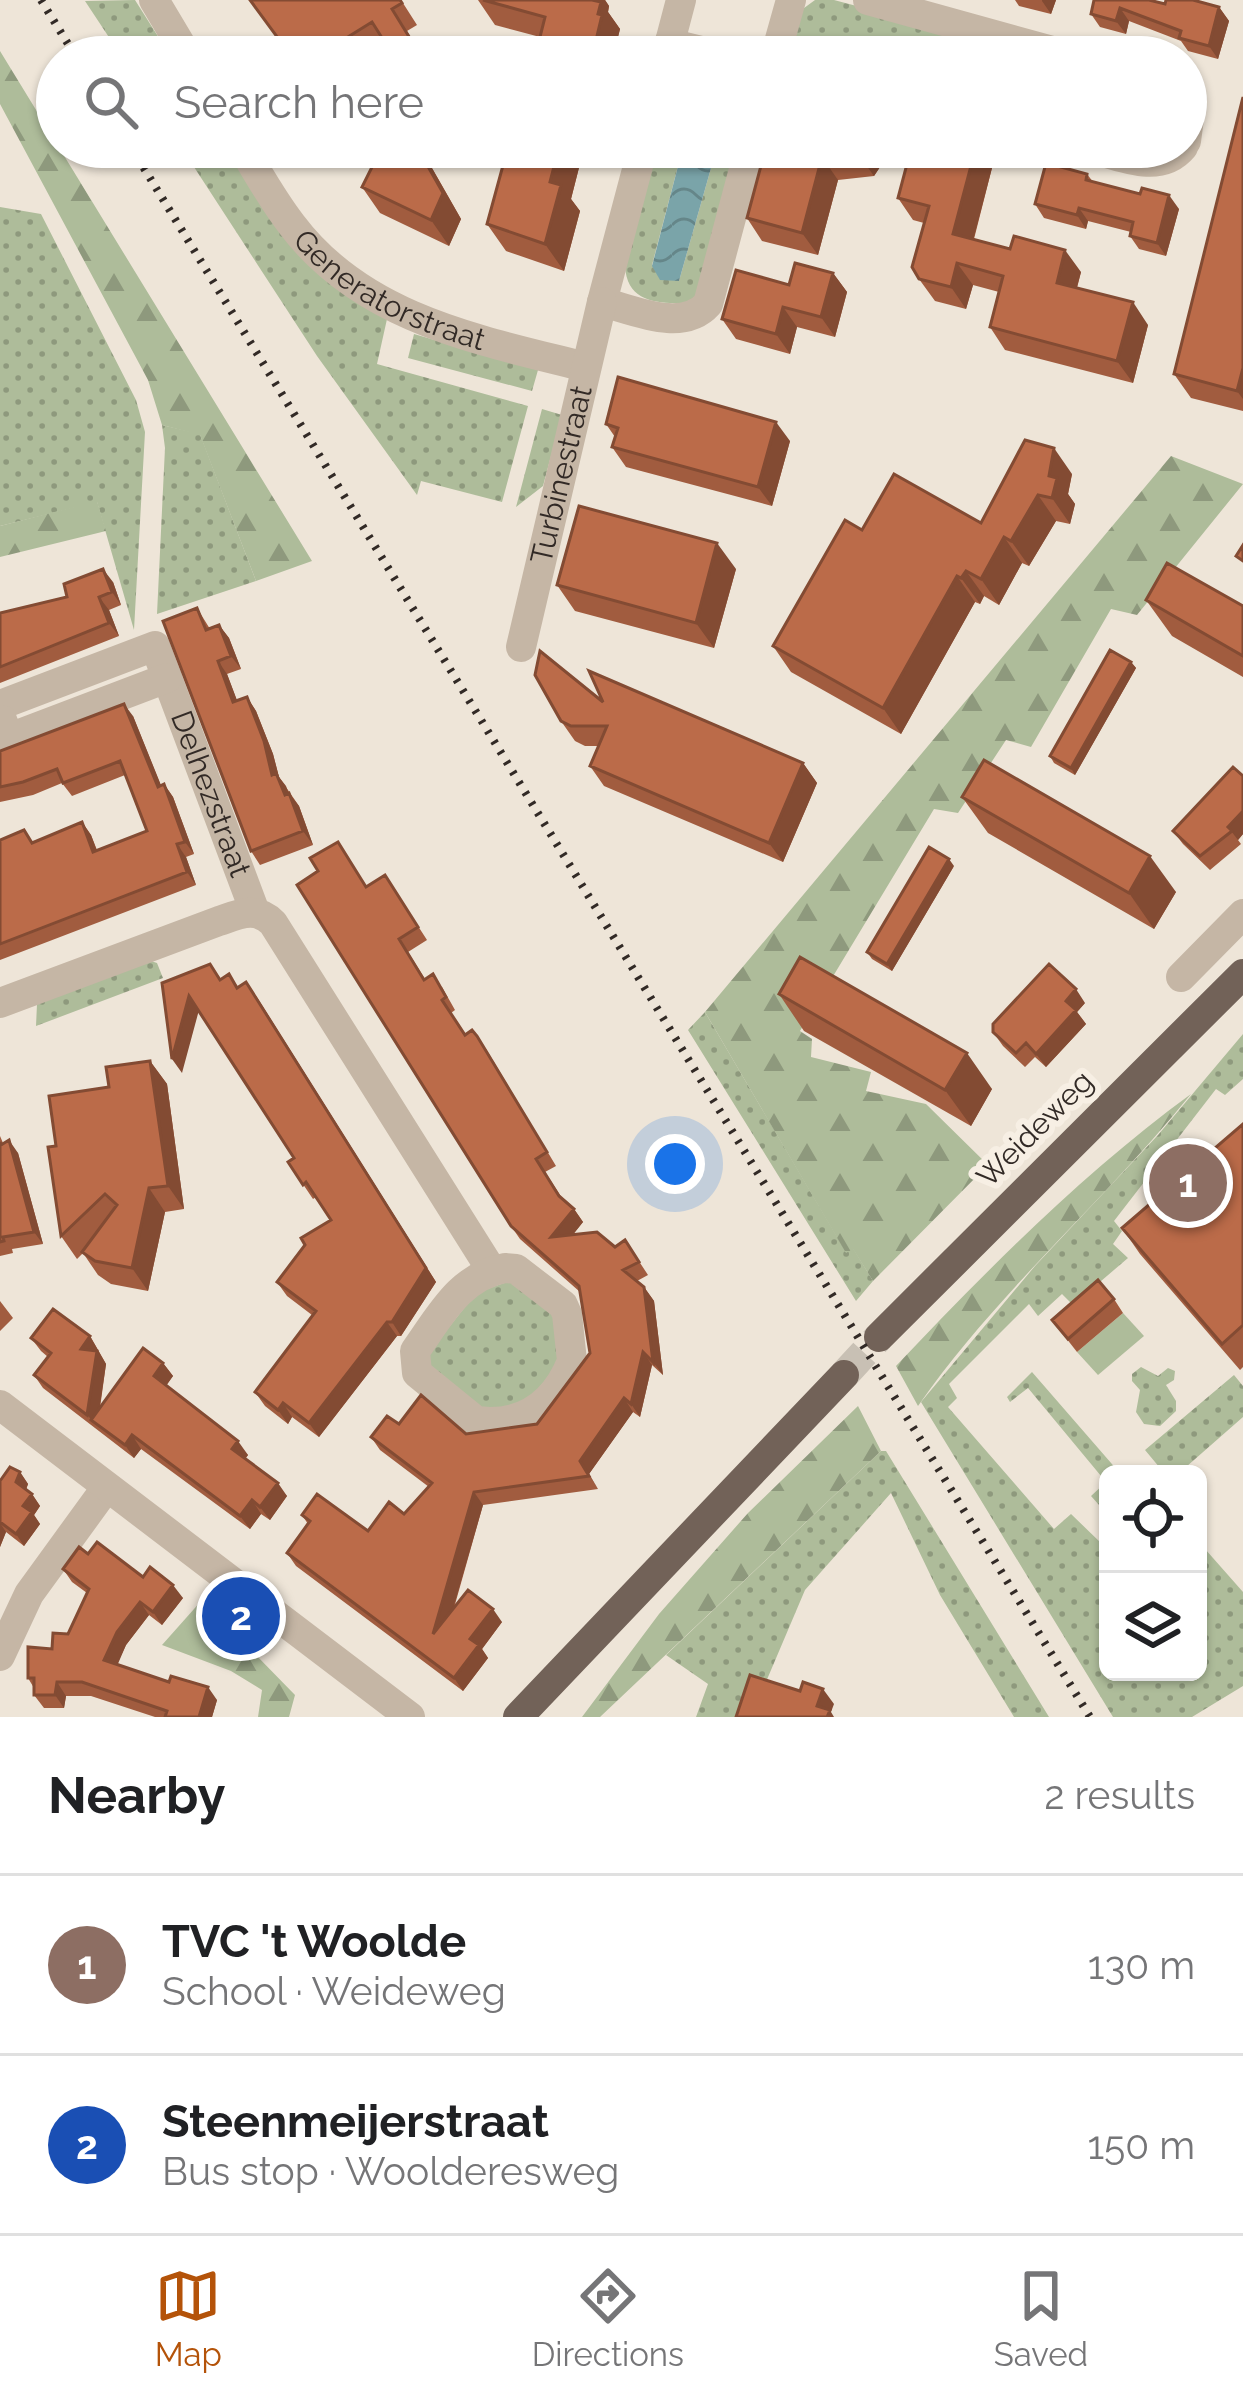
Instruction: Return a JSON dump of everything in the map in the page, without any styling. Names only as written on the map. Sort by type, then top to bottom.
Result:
[{"type":"main road","name":"Weideweg","points":[[878,1337],[1243,974]]},
{"type":"main road","points":[[518,1717],[844,1375]]},
{"type":"street","points":[[154,0],[175,36]]},
{"type":"street","points":[[672,36],[681,0]]},
{"type":"street","points":[[781,36],[790,0]]},
{"type":"street","points":[[868,0],[998,36]]},
{"type":"street","name":"Generatorstraat","points":[[255,168],[293,227],[319,256],[378,299],[456,335],[586,367]]},
{"type":"street","name":"Turbinestraat","points":[[520,647],[637,168]]},
{"type":"street","points":[[602,302],[675,320],[702,311],[708,304],[744,168]]},
{"type":"street","name":"Delhezstraat","points":[[0,715],[155,646],[255,912]]},
{"type":"street","points":[[0,1003],[219,921],[255,912],[273,923],[492,1270]]},
{"type":"street","points":[[1181,977],[1243,914]]},
{"type":"street","points":[[516,1269],[562,1305],[573,1350],[568,1371],[537,1411],[526,1418],[484,1422],[476,1421],[417,1373],[414,1363],[415,1351],[460,1288],[492,1270],[516,1269]]},
{"type":"street","points":[[0,1405],[410,1717]]},
{"type":"street","points":[[0,1655],[29,1594],[106,1488]]},
{"type":"green space","points":[[135,0],[158,36],[108,36],[85,1]]},
{"type":"green space","points":[[815,0],[834,0],[970,36],[796,36],[800,11]]},
{"type":"green space","points":[[0,51],[36,110],[36,168],[72,168],[312,561],[256,581],[200,435],[162,425],[148,380],[0,104]]},
{"type":"green space","points":[[195,168],[247,168],[387,319],[377,364],[528,406],[502,502],[421,481],[417,495],[317,356]]},
{"type":"green space","points":[[651,168],[677,168],[652,265],[679,281],[711,168],[737,168],[698,302],[673,303],[641,296],[627,279],[625,266]]},
{"type":"green space","points":[[0,207],[41,214],[136,400],[145,432],[134,630],[97,502],[0,526]]},
{"type":"green space","points":[[414,334],[538,370],[532,391],[408,358]]},
{"type":"green space","points":[[542,409],[562,415],[543,486],[516,507]]},
{"type":"green space","points":[[162,425],[200,434],[256,581],[157,614],[165,448]]},
{"type":"green space","points":[[1171,456],[1243,484],[1137,615],[1111,609],[1031,747],[1006,740],[958,813],[934,809],[800,1031],[812,1039],[811,1057],[871,1072],[866,1091],[926,1104],[988,1165],[873,1281],[853,1249],[846,1253],[705,1012]]},
{"type":"green space","points":[[97,501],[106,531],[0,557],[0,526]]},
{"type":"green space","points":[[151,961],[157,963],[163,978],[36,1026],[37,1004]]},
{"type":"green space","points":[[705,1012],[846,1252],[853,1248],[873,1281],[856,1301],[688,1030]]},
{"type":"green space","points":[[1243,1034],[1243,1079],[1225,1095],[1216,1089],[1114,1221],[1122,1231],[1113,1244],[1128,1258],[1073,1305],[1062,1294],[1038,1316],[1029,1304],[949,1384],[957,1398],[948,1407],[1054,1529],[1071,1514],[1099,1541],[1099,1681],[1207,1681],[1207,1551],[1243,1592],[1243,1686],[1192,1717],[1113,1717],[921,1402],[1035,1266],[1158,1135]]},
{"type":"green space","points":[[1191,1094],[1016,1285],[918,1406],[896,1366],[1038,1223]]},
{"type":"green space","points":[[512,1280],[553,1314],[562,1360],[525,1405],[481,1410],[426,1365],[426,1356],[476,1293]]},
{"type":"green space","points":[[1123,1313],[1144,1336],[1098,1375],[1077,1352]]},
{"type":"green space","points":[[1141,1367],[1158,1376],[1168,1368],[1175,1371],[1174,1380],[1166,1385],[1176,1411],[1160,1426],[1144,1424],[1136,1412],[1140,1390],[1132,1374]]},
{"type":"green space","points":[[1032,1372],[1113,1465],[1099,1465],[1099,1474],[1028,1388],[1010,1402],[1007,1397]]},
{"type":"green space","points":[[1234,1375],[1243,1386],[1243,1417],[1188,1465],[1158,1465],[1145,1450]]},
{"type":"green space","points":[[858,1406],[881,1451],[600,1717],[582,1717],[659,1614],[748,1513]]},
{"type":"green space","points":[[886,1451],[1049,1717],[1014,1717],[940,1595],[891,1493],[805,1590],[751,1717],[696,1717],[708,1684],[666,1655]]},
{"type":"green space","points":[[202,1600],[295,1695],[289,1717],[258,1717],[262,1690],[231,1671],[162,1645]]},
{"type":"water","points":[[678,168],[711,168],[679,281],[660,280],[652,266]]},
{"type":"building","points":[[250,0],[400,0],[392,9],[409,36],[381,36],[372,22],[350,36],[277,36]]},
{"type":"building","points":[[483,0],[601,2],[597,36],[540,36],[545,17]]},
{"type":"building","points":[[1094,0],[1165,4],[1166,0],[1193,0],[1219,7],[1209,46],[1207,36],[1180,36],[1181,31],[1120,8],[1116,21],[1091,14]]},
{"type":"building","points":[[1243,97],[1243,368],[1237,391],[1174,374]]},
{"type":"building","points":[[372,168],[429,168],[443,193],[431,220],[362,187]]},
{"type":"building","points":[[502,168],[554,168],[550,182],[561,185],[545,244],[487,224]]},
{"type":"building","points":[[760,168],[819,168],[802,233],[747,218]]},
{"type":"building","points":[[906,168],[970,168],[953,234],[1010,249],[1014,236],[1065,250],[1057,283],[1133,302],[1117,361],[990,327],[1003,276],[957,263],[951,287],[919,279],[912,267],[929,206],[898,198]]},
{"type":"building","points":[[1045,168],[1087,174],[1086,180],[1140,194],[1142,188],[1169,195],[1157,243],[1130,236],[1133,222],[1079,208],[1077,215],[1035,204]]},
{"type":"building","points":[[795,263],[833,273],[821,317],[783,307],[776,334],[722,319],[736,270],[789,285]]},
{"type":"building","points":[[618,377],[776,422],[758,487],[612,447],[618,428],[606,424]]},
{"type":"building","points":[[1025,440],[1054,448],[1049,476],[1057,478],[1052,498],[1038,495],[1011,541],[1004,537],[981,579],[966,571],[961,578],[957,576],[883,708],[773,646],[845,520],[862,530],[894,474],[981,523]]},
{"type":"building","points":[[579,506],[717,543],[696,623],[557,585]]},
{"type":"building","points":[[1167,563],[1243,606],[1243,656],[1146,600]]},
{"type":"building","points":[[103,569],[112,592],[99,597],[109,623],[0,667],[0,613],[67,597],[64,584]]},
{"type":"building","points":[[197,608],[206,630],[219,625],[231,656],[218,661],[233,702],[247,697],[272,775],[276,773],[285,795],[289,793],[303,831],[251,851],[163,621]]},
{"type":"building","points":[[1110,650],[1131,662],[1071,768],[1050,756]]},
{"type":"building","points":[[540,651],[603,702],[589,671],[803,763],[769,843],[590,766],[607,726],[571,726],[561,721],[535,675]]},
{"type":"building","points":[[124,704],[158,787],[164,784],[185,842],[177,844],[187,872],[0,944],[0,840],[24,830],[32,843],[82,822],[93,852],[147,831],[120,761],[63,783],[57,769],[0,787],[0,751]]},
{"type":"building","points":[[984,760],[1150,856],[1129,893],[962,797]]},
{"type":"building","points":[[1233,767],[1243,776],[1243,811],[1228,827],[1232,831],[1200,856],[1173,831]]},
{"type":"building","points":[[338,842],[366,887],[385,875],[418,927],[399,939],[424,980],[433,974],[446,997],[442,1000],[465,1035],[472,1030],[477,1036],[547,1152],[536,1159],[559,1196],[574,1209],[551,1237],[597,1232],[615,1247],[625,1240],[639,1262],[623,1270],[644,1287],[653,1362],[643,1352],[631,1404],[624,1398],[580,1461],[589,1476],[474,1492],[433,1634],[468,1590],[493,1609],[470,1639],[479,1645],[454,1678],[287,1553],[310,1521],[302,1515],[317,1494],[368,1531],[389,1502],[404,1514],[432,1483],[371,1437],[387,1416],[399,1424],[421,1395],[466,1434],[537,1424],[590,1353],[579,1286],[511,1226],[297,885],[318,871],[310,858]]},
{"type":"building","points":[[929,847],[949,859],[887,964],[867,952]]},
{"type":"building","points":[[800,957],[967,1053],[945,1090],[779,994]]},
{"type":"building","points":[[210,964],[220,980],[229,974],[237,988],[246,982],[426,1268],[392,1322],[387,1322],[309,1423],[283,1403],[278,1410],[255,1392],[316,1311],[277,1282],[305,1245],[301,1238],[331,1220],[288,1162],[294,1158],[189,996],[172,1059],[162,983]]},
{"type":"building","points":[[1049,964],[1076,989],[1066,1001],[1076,1010],[1036,1054],[1026,1043],[1016,1053],[993,1032],[993,1024]]},
{"type":"building","points":[[150,1061],[168,1186],[149,1188],[132,1268],[95,1261],[82,1252],[117,1205],[105,1194],[61,1236],[48,1147],[56,1146],[49,1096],[109,1087],[106,1067]]},
{"type":"building","points":[[1243,1124],[1243,1325],[1222,1344],[1122,1228]]},
{"type":"building","points":[[9,1140],[34,1232],[3,1237],[0,1242],[0,1142]]},
{"type":"building","points":[[1098,1280],[1114,1299],[1068,1339],[1052,1320]]},
{"type":"building","points":[[53,1309],[90,1336],[81,1349],[97,1351],[87,1415],[34,1375],[51,1353],[31,1338]]},
{"type":"building","points":[[143,1348],[163,1363],[154,1376],[238,1441],[232,1449],[278,1483],[260,1507],[252,1500],[240,1516],[132,1435],[125,1445],[91,1420]]},
{"type":"building","points":[[10,1467],[20,1472],[16,1482],[32,1494],[23,1506],[32,1512],[16,1534],[0,1522],[0,1481]]},
{"type":"building","points":[[97,1542],[143,1577],[150,1567],[173,1585],[153,1612],[140,1602],[117,1632],[104,1660],[169,1682],[171,1676],[208,1687],[199,1717],[165,1717],[167,1711],[82,1682],[57,1682],[55,1695],[34,1695],[34,1678],[28,1678],[28,1647],[52,1649],[53,1633],[68,1634],[89,1589],[63,1569],[79,1547],[88,1554]]},
{"type":"building","points":[[750,1675],[800,1691],[803,1682],[823,1689],[817,1706],[830,1710],[827,1717],[736,1717]]},
{"type":"tunnel","points":[[844,1375],[879,1337]]},
{"type":"railway","points":[[41,0],[63,36]]},
{"type":"railway","points":[[144,168],[1090,1717]]},
{"type":"place","name":"TVC 't Woolde","points":[[1188,1183]]},
{"type":"place","name":"Steenmeijerstraat","points":[[241,1616]]}]
